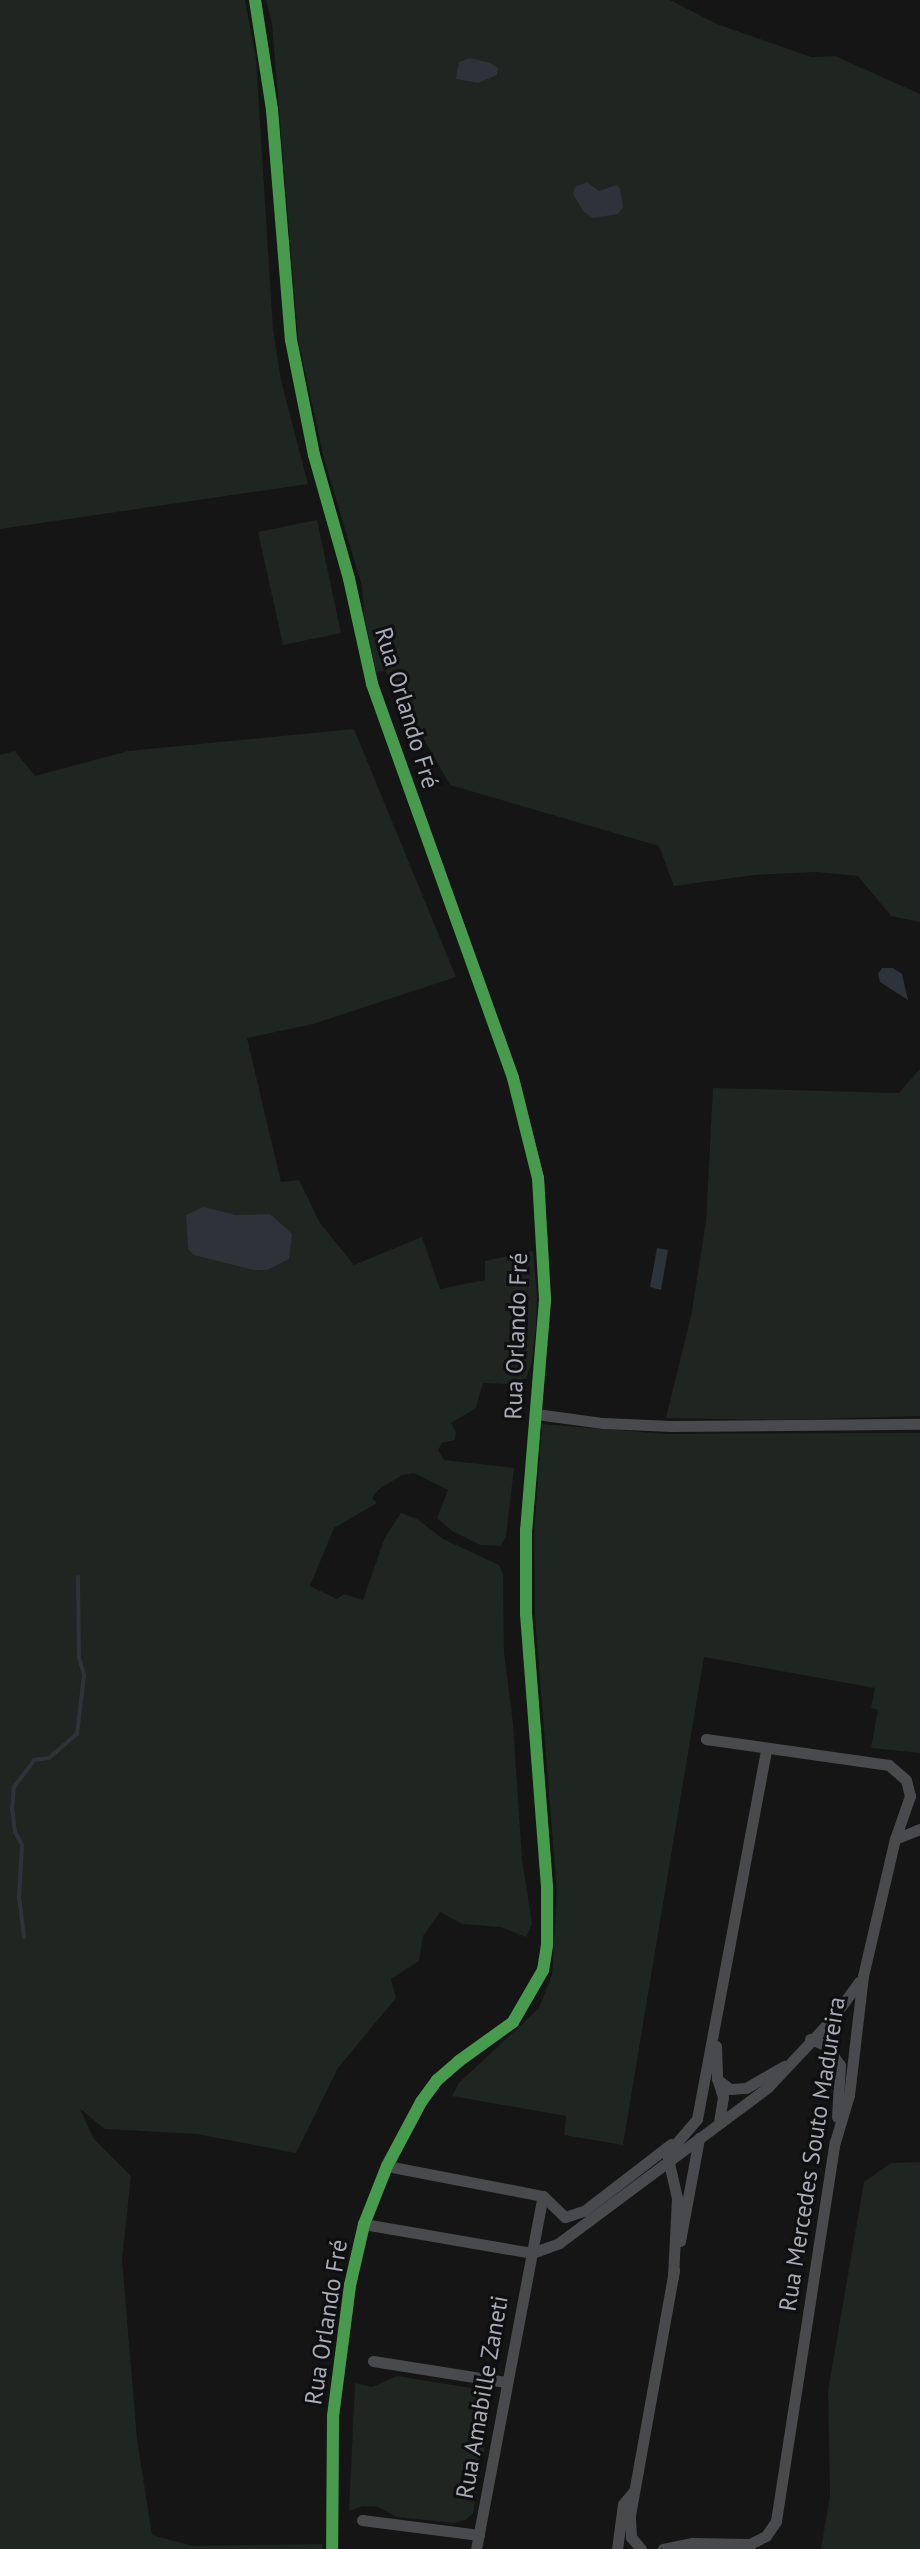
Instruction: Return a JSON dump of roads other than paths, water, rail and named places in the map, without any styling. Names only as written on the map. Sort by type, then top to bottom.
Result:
[{"type":"street","name":"Rua Orlando Fré","points":[[255,0],[272,110],[291,340],[314,455],[349,579],[372,684],[513,1078],[538,1178],[545,1300],[526,1530],[526,1614],[547,1887],[547,1945],[543,1970],[513,2022],[437,2080],[407,2125],[364,2224],[350,2285],[333,2416],[332,2549]]},
{"type":"street","points":[[536,1414],[603,1423],[664,1425],[920,1424]]},
{"type":"street","points":[[706,1739],[766,1749],[719,2006],[714,2059],[723,2097],[719,2123]]},
{"type":"street","name":"Rua Mercedes Souto Madureira","points":[[663,2549],[692,2543],[744,2545],[766,2536],[776,2521],[835,2142],[849,2095],[863,1976],[895,1839],[909,1802],[906,1780],[889,1765],[766,1749]]},
{"type":"street","points":[[895,1839],[920,1829]]},
{"type":"street","points":[[364,2224],[532,2253],[559,2243],[768,2087],[832,2019],[863,1976]]},
{"type":"street","points":[[673,2277],[674,2188],[667,2154],[697,2119],[712,2026],[719,2006]]},
{"type":"street","points":[[810,2039],[825,2045],[840,2065],[835,2142]]},
{"type":"street","points":[[717,2079],[723,2086],[739,2090],[789,2064]]},
{"type":"street","points":[[637,2546],[629,2523],[699,2138]]},
{"type":"street","points":[[387,2166],[543,2196],[565,2217],[584,2211],[677,2140]]},
{"type":"street","points":[[640,2182],[663,2178],[674,2188]]},
{"type":"street","name":"Rua Amabille Zaneti","points":[[476,2549],[505,2382],[543,2196]]},
{"type":"street","points":[[373,2361],[505,2382]]},
{"type":"street","points":[[617,2549],[623,2504],[634,2491]]},
{"type":"street","points":[[750,2549],[764,2544],[775,2533],[780,2524],[780,2500]]},
{"type":"street","points":[[362,2520],[479,2535]]},
{"type":"street","points":[[688,2548],[738,2549]]},
{"type":"waterway","points":[[24,1937],[19,1897],[22,1845],[15,1832],[12,1809],[14,1787],[34,1760],[49,1758],[77,1734],[84,1675],[79,1658],[78,1577]]}]
